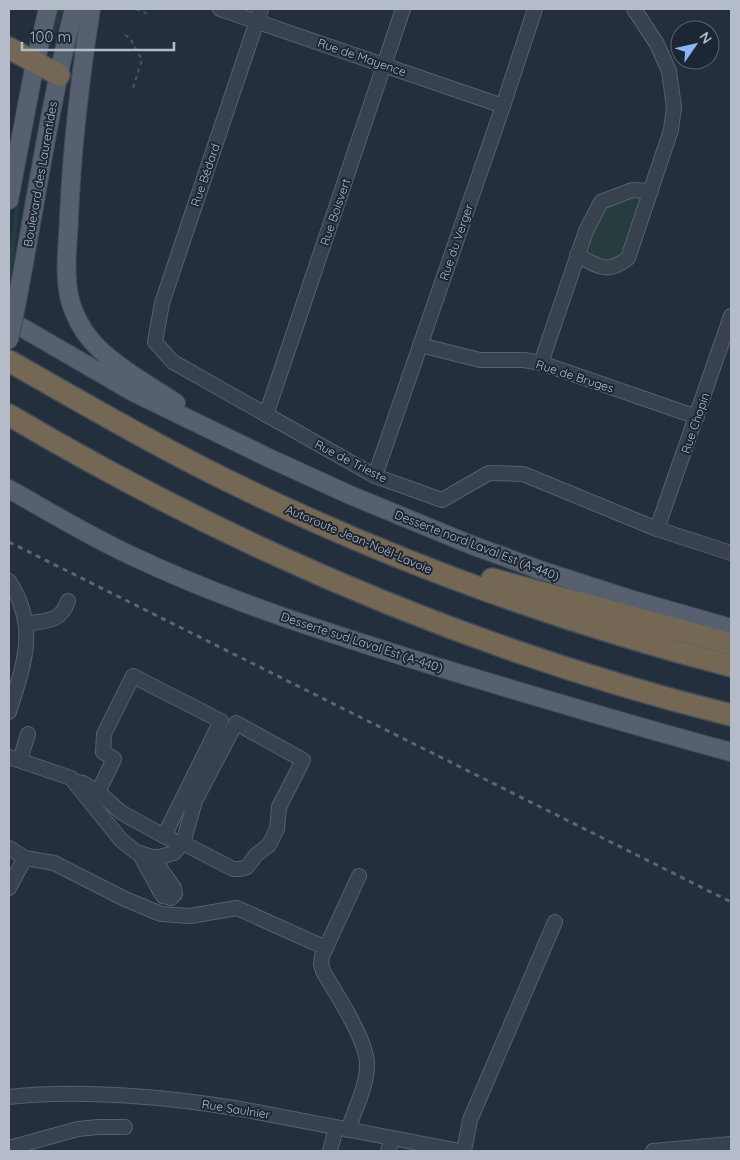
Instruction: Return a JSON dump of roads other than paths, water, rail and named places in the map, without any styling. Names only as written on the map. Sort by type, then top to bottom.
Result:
[{"type":"highway","points":[[9,48],[59,75]]},
{"type":"highway","name":"Autoroute Jean-Noël-Lavoie","points":[[9,361],[174,454],[250,492],[367,544],[478,588],[556,615],[622,636],[731,666]]},
{"type":"highway","points":[[9,415],[97,466],[188,514],[264,550],[363,593],[435,622],[549,662],[618,684],[731,715]]},
{"type":"highway","points":[[367,544],[731,644]]},
{"type":"main road","name":"Boulevard des Laurentides","points":[[10,195],[35,63],[48,9]]},
{"type":"main road","name":"Boulevard des Laurentides","points":[[9,340],[36,192],[74,9]]},
{"type":"main road","points":[[91,9],[80,85],[72,168],[67,269],[68,290],[72,306],[83,330],[101,350],[131,373],[231,439]]},
{"type":"main road","points":[[9,159],[10,195]]},
{"type":"main road","points":[[9,320],[135,394],[231,439]]},
{"type":"main road","name":"Desserte nord Laval Est (A-440)","points":[[231,439],[359,499],[521,564],[633,600],[731,628]]},
{"type":"main road","name":"Desserte sud Laval Est (A-440)","points":[[9,489],[126,553],[185,580],[261,610],[378,649],[569,707],[731,752]]},
{"type":"main road","points":[[9,505],[26,499]]},
{"type":"street","name":"Rue de Mayence","points":[[220,9],[259,15],[384,65],[503,106]]},
{"type":"street","name":"Rue Boisvert","points":[[266,415],[403,9]]},
{"type":"street","name":"Rue du Verger","points":[[375,476],[503,106],[534,9]]},
{"type":"street","points":[[577,255],[600,267],[618,266],[628,258],[671,130],[674,107],[669,71],[657,44],[634,9]]},
{"type":"street","name":"Rue Bédard","points":[[155,342],[162,303],[259,15]]},
{"type":"street","points":[[541,363],[577,255],[586,231],[601,202],[632,190],[651,191]]},
{"type":"street","name":"Rue Chopin","points":[[657,528],[731,316]]},
{"type":"street","name":"Rue de Trieste","points":[[155,342],[173,362],[375,476],[442,500],[489,474],[523,474],[657,528],[731,553]]},
{"type":"street","name":"Rue de Bruges","points":[[420,346],[480,360],[524,360],[541,363],[697,417]]},
{"type":"street","points":[[9,581],[20,602],[26,624],[27,645],[24,664],[9,712]]},
{"type":"street","points":[[26,624],[59,617],[68,601]]},
{"type":"street","points":[[98,792],[114,759],[103,752],[104,734],[133,676],[222,721],[164,836]]},
{"type":"street","points":[[28,734],[14,759],[63,774],[76,782],[121,840],[129,847],[146,855],[159,857],[174,853],[183,843],[195,801],[236,723],[303,760],[278,807],[277,829],[269,845],[256,855],[247,867],[240,869],[233,869],[183,843],[164,836],[122,813],[98,792],[83,782],[76,782]]},
{"type":"street","points":[[9,848],[25,858],[54,863],[125,899],[161,914],[190,916],[237,908],[326,948]]},
{"type":"street","points":[[9,888],[25,858]]},
{"type":"street","points":[[330,1151],[364,1085],[367,1074],[367,1060],[354,1026],[323,971],[321,964],[326,948],[359,876]]},
{"type":"street","points":[[462,1151],[470,1120],[556,922]]},
{"type":"street","name":"Rue Saulnier","points":[[9,1097],[73,1094],[176,1101],[241,1109],[342,1129],[390,1145],[462,1151]]},
{"type":"street","points":[[9,1149],[78,1129],[125,1127]]},
{"type":"street","points":[[653,1151],[731,1144]]},
{"type":"railway","points":[[9,542],[731,902]]}]
